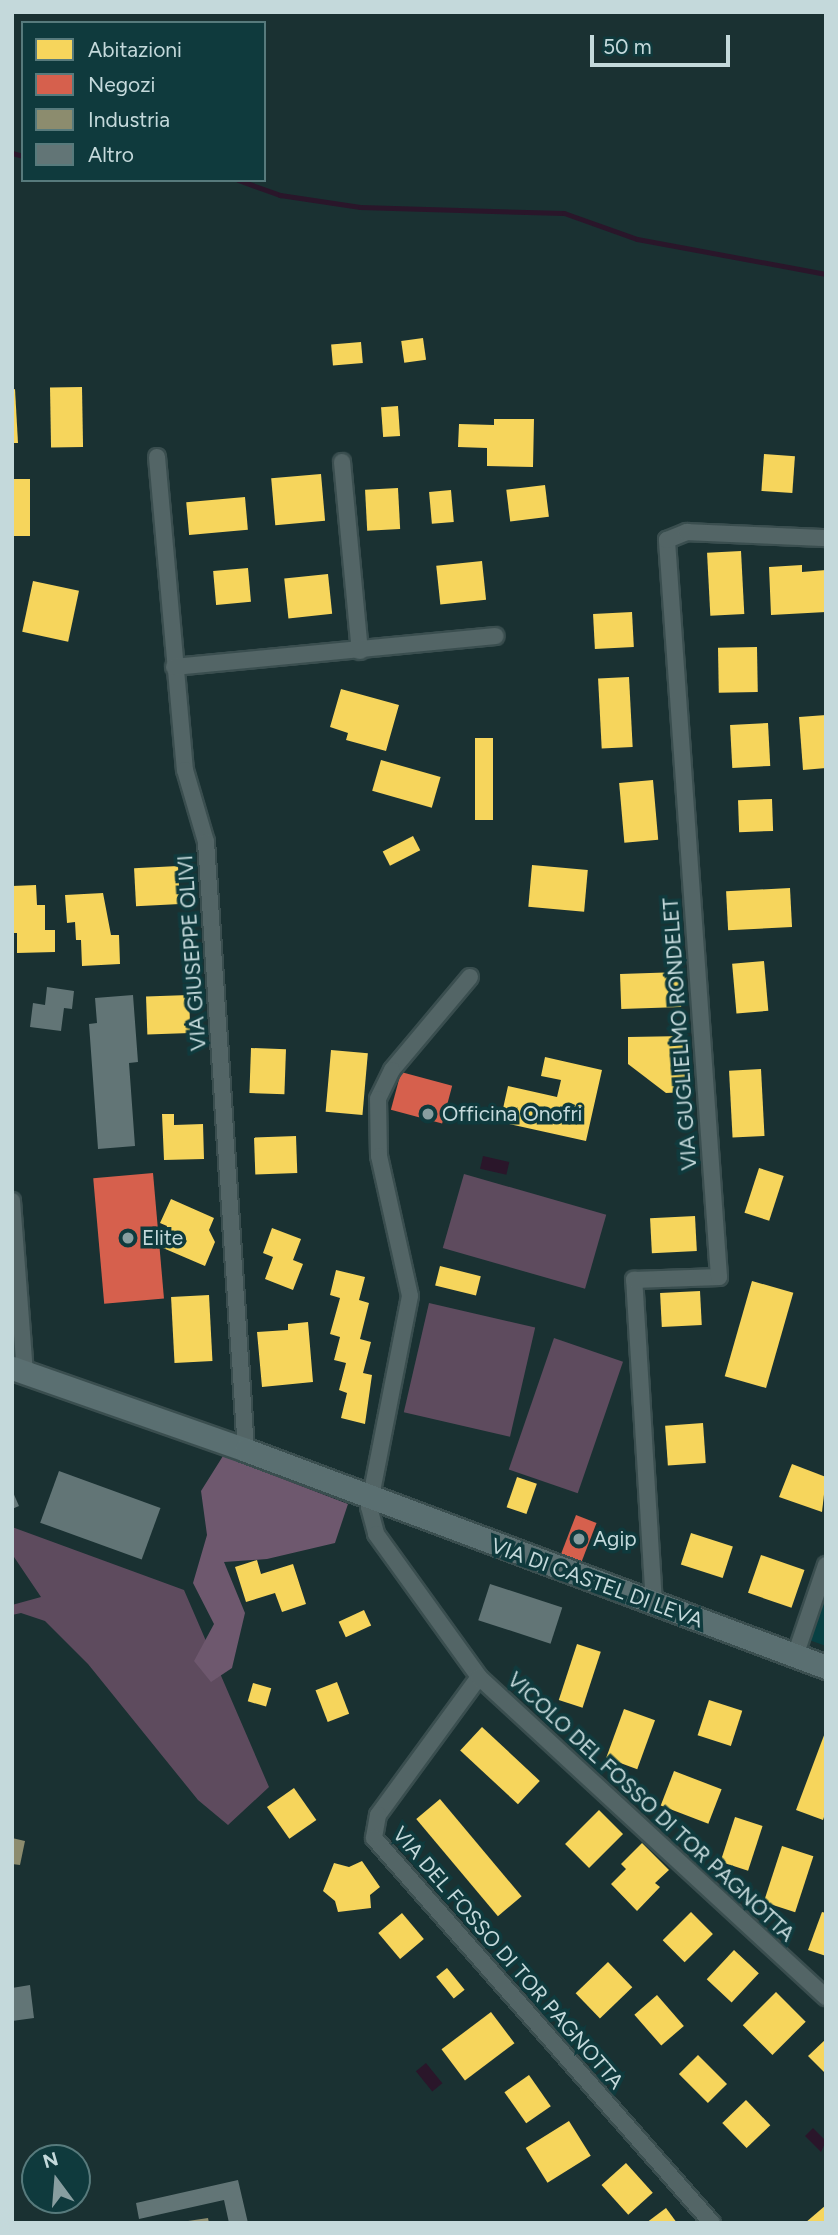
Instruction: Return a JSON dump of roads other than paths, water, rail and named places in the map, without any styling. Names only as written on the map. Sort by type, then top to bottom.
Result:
[{"type":"street","name":"VIA GIUSEPPE OLIVI","points":[[157,457],[174,667],[188,787],[205,837],[246,1450]]},
{"type":"street","points":[[342,461],[360,651]]},
{"type":"street","name":"VIA GUGLIELMO RONDELET","points":[[654,1604],[634,1280],[719,1277],[667,540],[687,532],[826,538]]},
{"type":"street","points":[[174,667],[496,636]]},
{"type":"street","points":[[470,977],[392,1070],[378,1099],[379,1156],[410,1296],[369,1498],[376,1534],[479,1677]]},
{"type":"street","name":"VIA DI CASTEL DI LEVA","points":[[12,1201],[18,1371],[246,1450],[826,1667]]},
{"type":"street","points":[[795,1656],[826,1564]]},
{"type":"street","name":"VICOLO DEL FOSSO DI TOR PAGNOTTA","points":[[479,1677],[826,1997]]},
{"type":"street","name":"VIA DEL FOSSO DI TOR PAGNOTTA","points":[[479,1677],[378,1815],[374,1838],[712,2223]]},
{"type":"waterway","points":[[12,153],[21,155]]},
{"type":"waterway","points":[[244,182],[280,195],[360,207],[564,213],[637,239],[826,274]]},
{"type":"place","name":"Officina Onofri","points":[[428,1114]]},
{"type":"place","name":"Elite","points":[[128,1238]]},
{"type":"place","name":"Agip","points":[[579,1539]]}]
